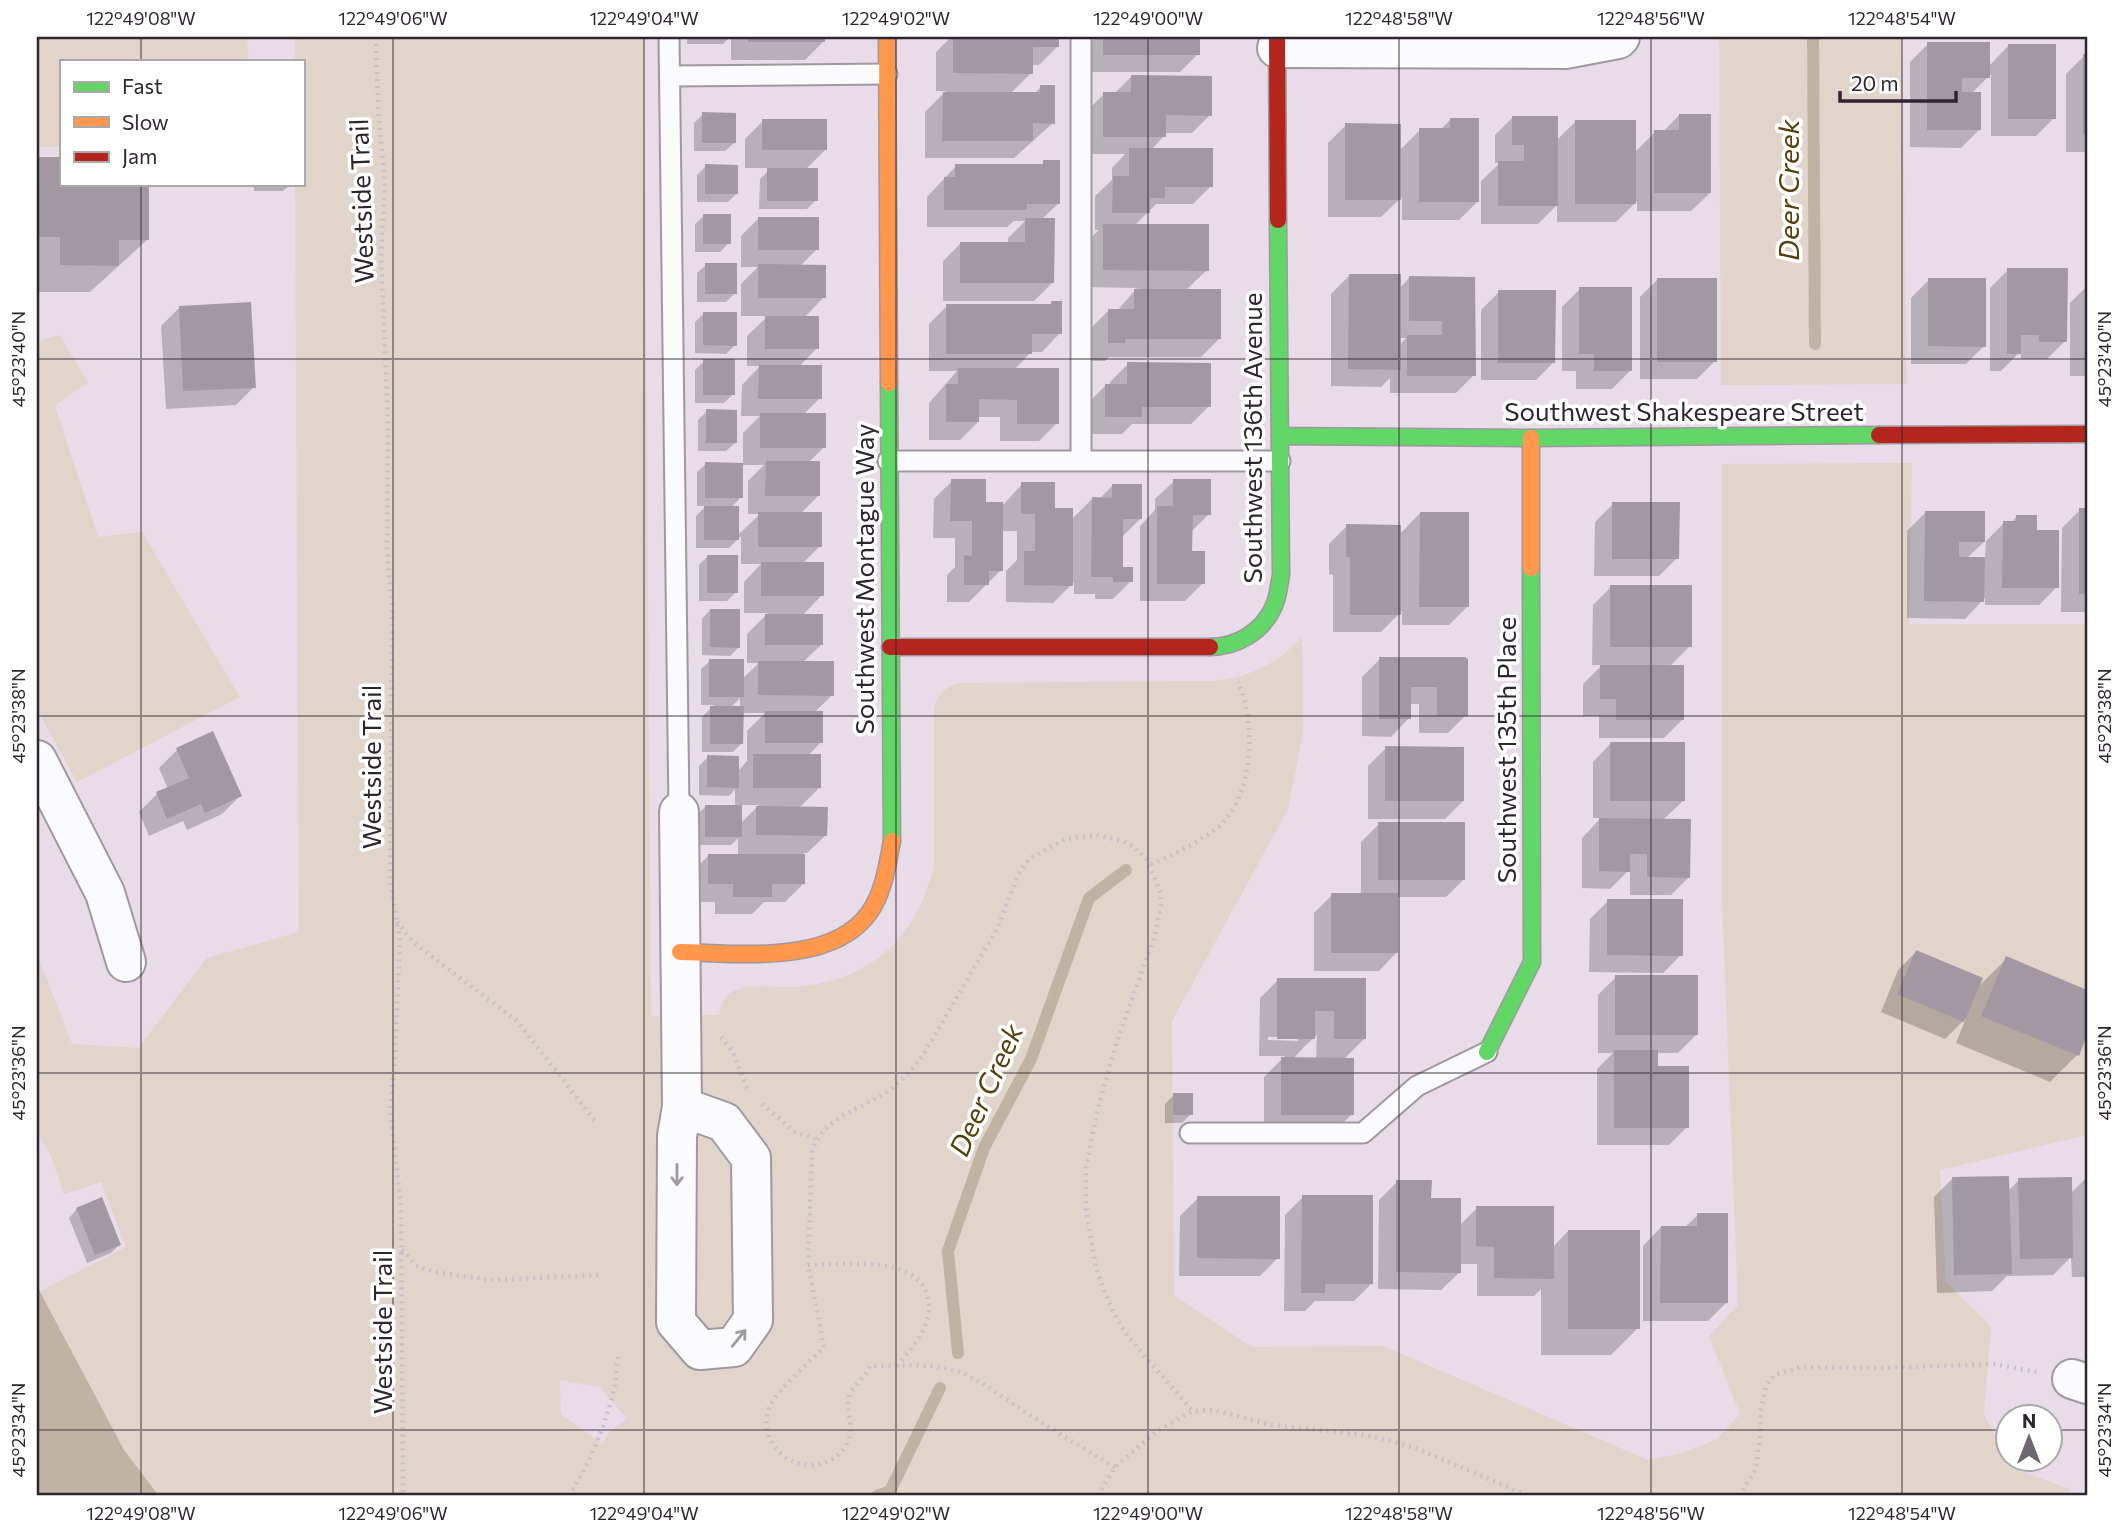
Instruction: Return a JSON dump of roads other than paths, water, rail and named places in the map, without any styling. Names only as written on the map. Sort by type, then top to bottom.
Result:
[{"type":"street","name":"Southwest Montague Way","points":[[680,952],[786,953],[823,947],[851,934],[870,912],[884,888],[889,868],[892,839],[887,37]]},
{"type":"street","points":[[1277,42],[1473,43],[1565,49],[1620,37]]},
{"type":"street","name":"Southwest 136th Avenue","points":[[890,647],[1222,647],[1256,632],[1274,607],[1281,575],[1277,42]]},
{"type":"street","name":"Southwest Shakespeare Street","points":[[1280,436],[1531,438],[2087,434]]},
{"type":"street","name":"Southwest 135th Place","points":[[1487,1052],[1532,961],[1531,438]]},
{"type":"street","points":[[37,760],[105,893],[126,962]]},
{"type":"street","points":[[679,812],[682,1107],[677,1136],[676,1322],[699,1350],[734,1347],[752,1320],[751,1158],[724,1122],[682,1107]]},
{"type":"lane","points":[[669,37],[679,812]]},
{"type":"lane","points":[[1081,37],[1081,461]]},
{"type":"lane","points":[[670,76],[887,74]]},
{"type":"lane","points":[[888,461],[1280,461]]},
{"type":"lane","points":[[1191,1133],[1363,1133],[1417,1086],[1487,1052]]},
{"type":"waterway","name":"Deer Creek","points":[[1813,37],[1815,344]]},
{"type":"waterway","name":"Deer Creek","points":[[958,1353],[948,1251],[984,1148],[1031,1059],[1089,898],[1126,870]]},
{"type":"waterway","name":"Deer Creek","points":[[877,1496],[890,1491],[940,1388]]}]
